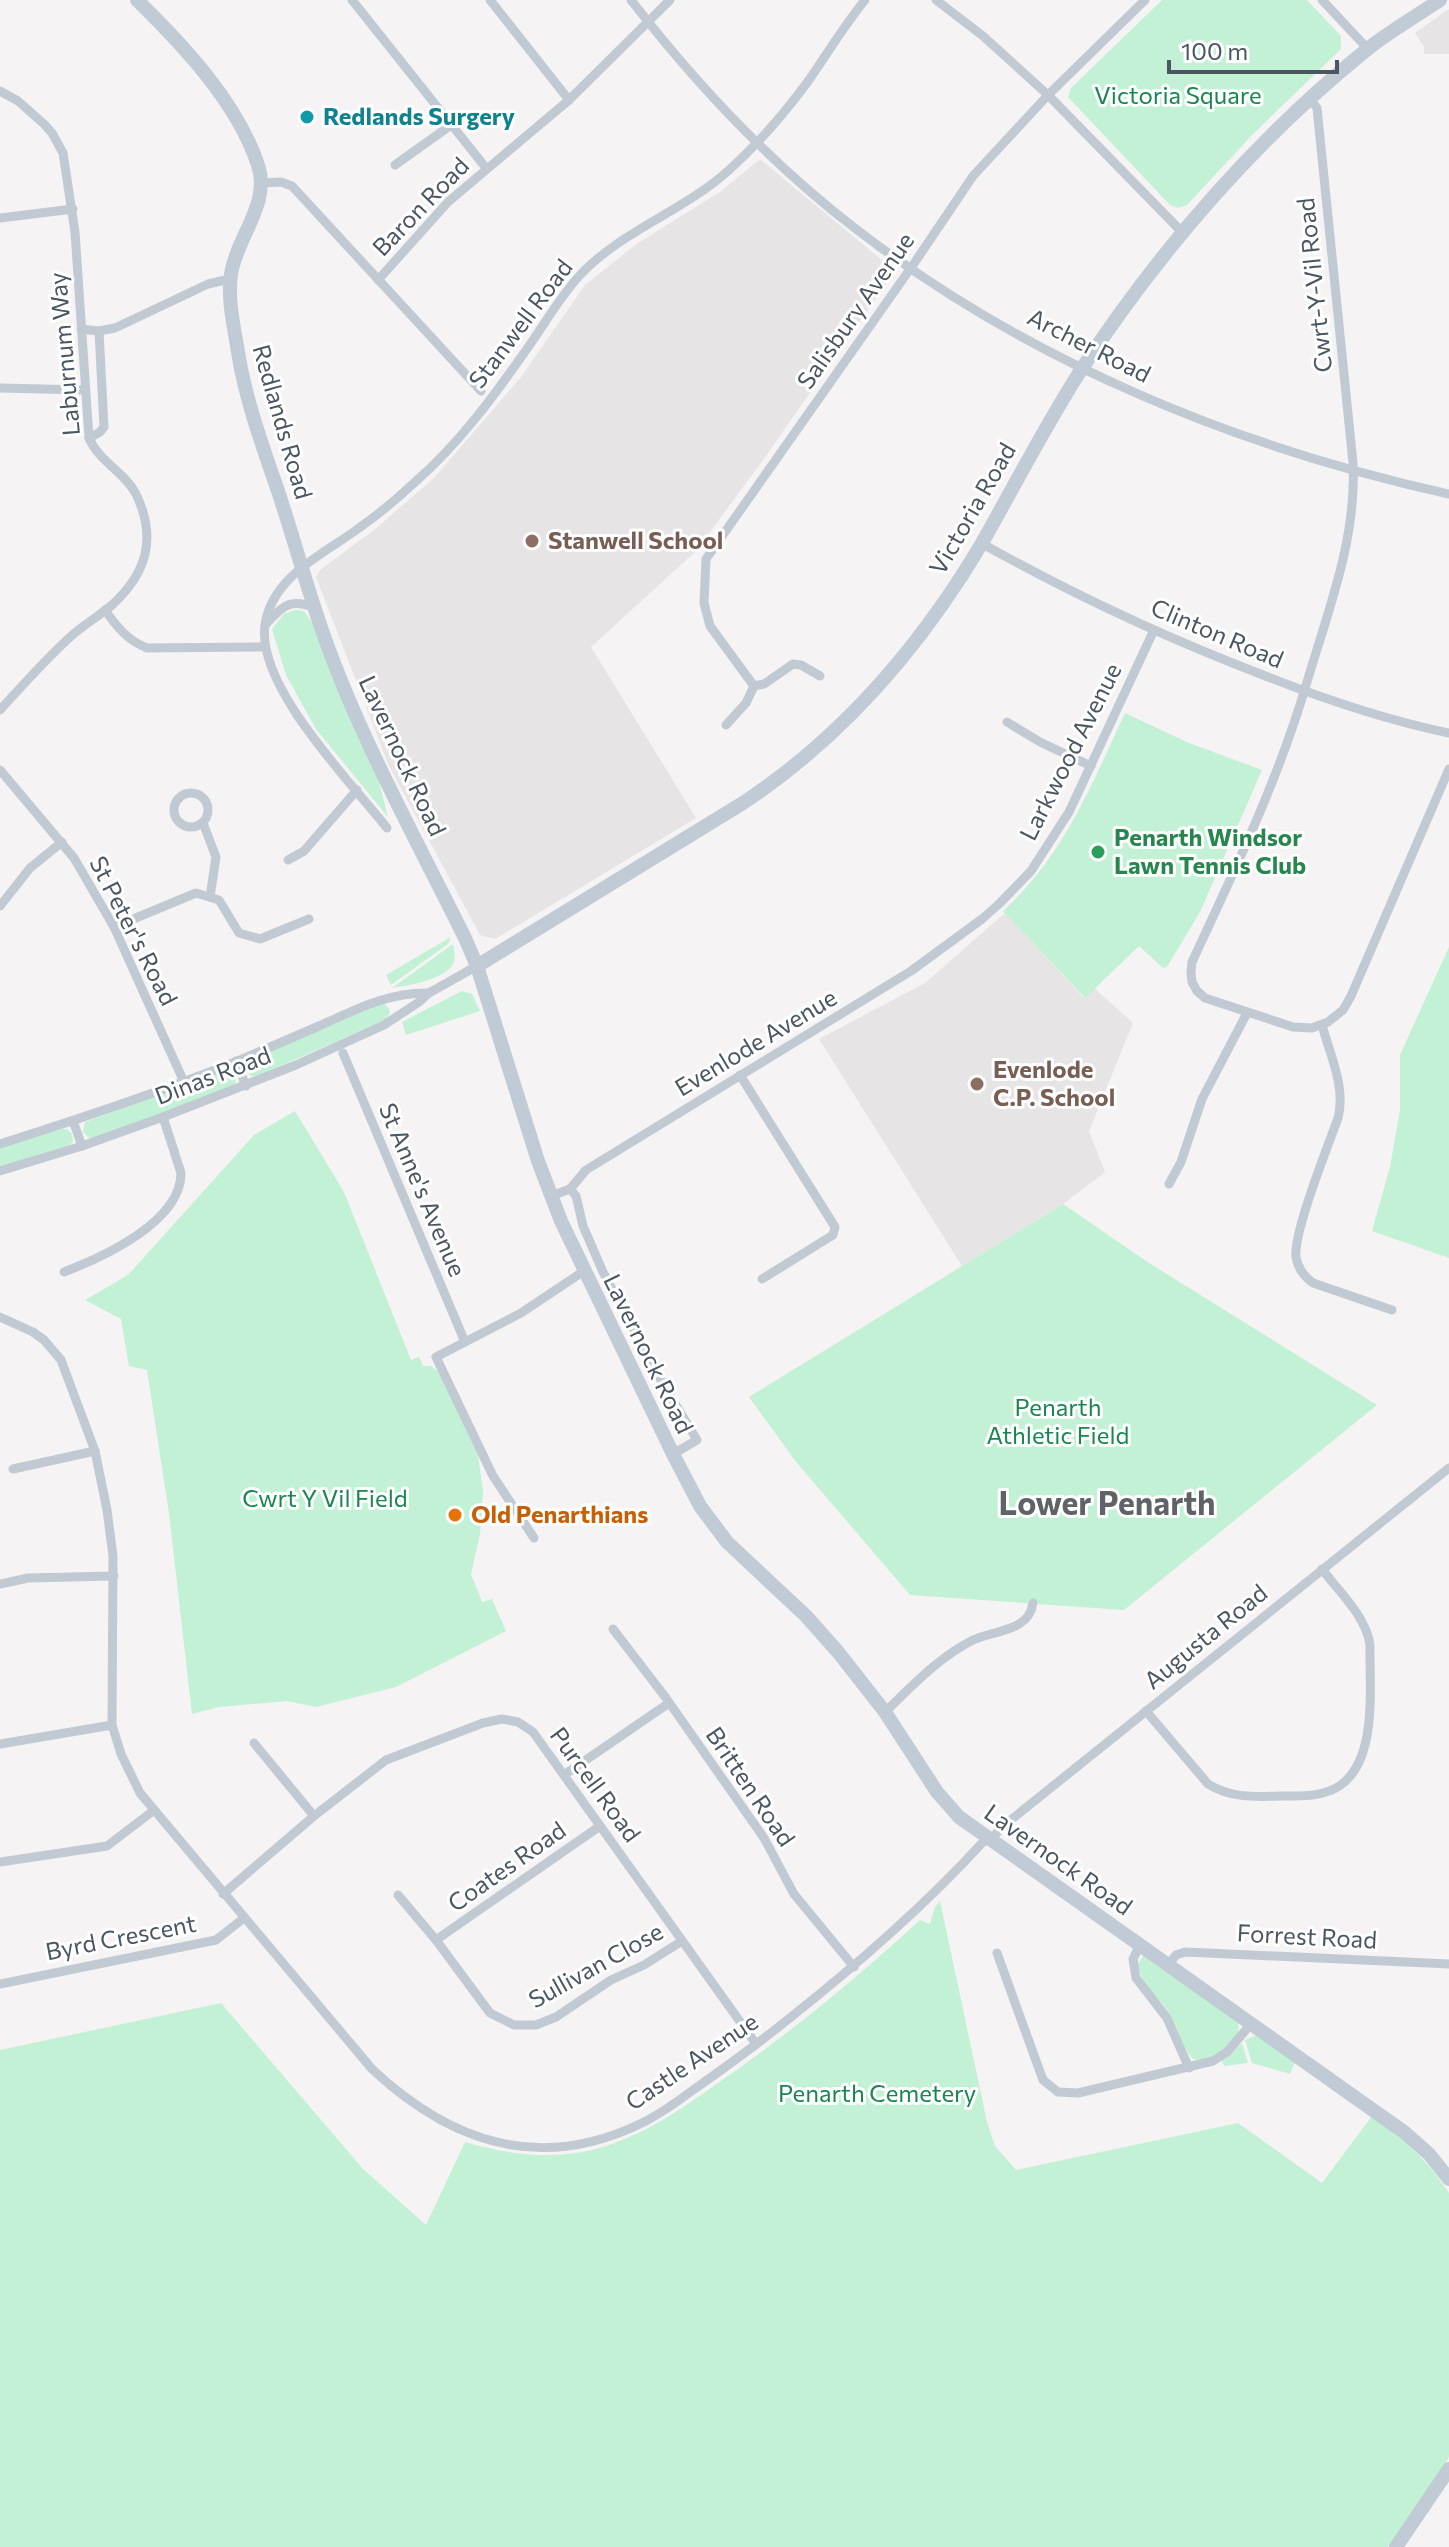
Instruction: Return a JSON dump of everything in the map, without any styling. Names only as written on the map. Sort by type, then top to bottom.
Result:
[{"type":"main road","points":[[137,0],[177,40],[222,98],[252,150],[262,183]]},
{"type":"main road","name":"Victoria Road","points":[[477,966],[771,784],[823,744],[866,701],[908,651],[956,584],[1082,368],[1148,274],[1182,232],[1247,159],[1309,98],[1368,49],[1440,0]]},
{"type":"main road","name":"Redlands Road","points":[[262,183],[260,200],[236,256],[230,279],[235,335],[243,380],[302,566]]},
{"type":"main road","name":"Lavernock Road","points":[[302,566],[324,637],[377,761],[477,966],[551,1196],[584,1271],[700,1506],[727,1542],[824,1635],[885,1712],[943,1799],[959,1817],[1404,2132],[1429,2154],[1449,2179]]},
{"type":"main road","points":[[1396,2547],[1449,2469]]},
{"type":"street","points":[[352,0],[486,168]]},
{"type":"street","points":[[490,0],[569,100]]},
{"type":"street","name":"Archer Road","points":[[631,0],[703,86],[758,143],[856,229],[981,313],[1082,368],[1221,428],[1353,470],[1449,494]]},
{"type":"street","name":"Baron Road","points":[[378,280],[448,202],[569,100],[670,0]]},
{"type":"street","name":"Stanwell Road","points":[[302,566],[368,522],[439,460],[504,383],[570,288],[589,267],[613,246],[692,199],[758,143],[793,102],[865,0]]},
{"type":"street","points":[[936,0],[983,36],[1048,95],[1182,232]]},
{"type":"street","points":[[1048,95],[1145,0]]},
{"type":"street","points":[[1322,0],[1368,49]]},
{"type":"street","name":"Laburnum Way","points":[[0,91],[18,101],[52,133],[63,153],[73,209],[89,438],[99,455],[136,495],[148,536],[139,571],[122,595],[69,638],[0,710]]},
{"type":"street","name":"Salisbury Avenue","points":[[754,686],[710,626],[704,603],[706,559],[973,176],[1048,95]]},
{"type":"street","name":"Cwrt-Y-Vil Road","points":[[1247,1013],[1200,995],[1192,982],[1191,967],[1271,784],[1305,692],[1337,582],[1349,521],[1353,470],[1317,108],[1309,98]]},
{"type":"street","points":[[395,165],[451,125]]},
{"type":"street","points":[[262,183],[281,182],[292,186],[481,391]]},
{"type":"street","points":[[0,218],[73,209]]},
{"type":"street","points":[[81,329],[99,331],[115,328],[215,281],[230,279]]},
{"type":"street","points":[[89,438],[104,427],[99,331]]},
{"type":"street","points":[[0,388],[85,390]]},
{"type":"street","name":"Clinton Road","points":[[981,543],[1068,589],[1213,656],[1305,692],[1383,717],[1449,733]]},
{"type":"street","name":"Lavernock Road","points":[[302,566],[275,597],[265,625],[265,647],[288,703],[387,828]]},
{"type":"street","points":[[265,625],[283,607],[292,603],[315,608]]},
{"type":"street","points":[[105,610],[119,630],[147,648],[265,647]]},
{"type":"street","name":"Larkwood Avenue","points":[[982,919],[1016,888],[1069,812],[1154,630]]},
{"type":"street","points":[[726,725],[746,703],[754,686],[764,684],[793,664],[820,676]]},
{"type":"street","points":[[1007,722],[1040,742],[1091,766]]},
{"type":"street","points":[[1169,1184],[1181,1162],[1202,1099],[1247,1013],[1299,1028],[1322,1025],[1339,1014],[1348,1003],[1449,769]]},
{"type":"street","name":"St Peter's Road","points":[[0,770],[62,842],[114,927],[184,1082]]},
{"type":"street","points":[[288,860],[304,851],[357,790]]},
{"type":"street","points":[[203,823],[216,857],[210,897]]},
{"type":"street","points":[[0,906],[30,868],[62,842]]},
{"type":"street","points":[[114,927],[196,893],[219,900],[239,933],[260,939],[309,919]]},
{"type":"street","name":"Evenlode Avenue","points":[[551,1196],[570,1189],[586,1170],[911,971],[982,919]]},
{"type":"street","name":"Dinas Road","points":[[0,1171],[82,1146],[246,1086],[399,1016],[429,993],[477,966]]},
{"type":"street","name":"Dinas Road","points":[[0,1144],[184,1082],[389,997],[429,993]]},
{"type":"street","points":[[389,997],[399,1016]]},
{"type":"street","points":[[1322,1025],[1340,1089],[1340,1104],[1297,1241],[1297,1259],[1301,1271],[1313,1283],[1392,1310]]},
{"type":"street","name":"St Anne's Avenue","points":[[343,1053],[465,1342]]},
{"type":"street","points":[[236,1061],[246,1086]]},
{"type":"street","points":[[740,1075],[835,1227],[833,1235],[762,1279]]},
{"type":"street","points":[[64,1272],[125,1243],[174,1198],[181,1182],[181,1173],[163,1117]]},
{"type":"street","points":[[73,1121],[82,1146]]},
{"type":"street","points":[[570,1189],[576,1196],[583,1226],[603,1272],[697,1440],[673,1454]]},
{"type":"street","points":[[534,1538],[493,1476],[436,1357],[521,1313],[584,1271]]},
{"type":"street","points":[[0,1317],[44,1340],[61,1360],[69,1376],[95,1451],[109,1525],[114,1576],[112,1725],[0,1744]]},
{"type":"street","points":[[13,1469],[95,1451]]},
{"type":"street","name":"Augusta Road","points":[[989,1839],[1449,1468]]},
{"type":"street","points":[[1146,1711],[1208,1784],[1218,1790],[1244,1796],[1304,1796],[1324,1793],[1339,1785],[1358,1765],[1368,1733],[1370,1645],[1364,1625],[1322,1569]]},
{"type":"street","points":[[0,1584],[28,1578],[114,1576]]},
{"type":"street","points":[[885,1712],[924,1674],[960,1648],[984,1635],[1020,1625],[1028,1618],[1033,1603]]},
{"type":"street","name":"Britten Road","points":[[613,1629],[764,1838],[794,1894],[854,1967]]},
{"type":"street","points":[[564,1775],[669,1703]]},
{"type":"street","name":"Purcell Road","points":[[223,1894],[314,1816],[386,1760],[483,1723],[502,1719],[518,1722],[533,1732],[756,2044]]},
{"type":"street","name":"Castle Avenue","points":[[112,1725],[131,1777],[153,1811],[357,2054],[390,2087],[439,2120],[480,2139],[499,2144],[573,2144],[628,2129],[661,2113],[854,1967],[989,1839]]},
{"type":"street","points":[[254,1743],[314,1816]]},
{"type":"street","points":[[0,1862],[107,1846],[153,1811]]},
{"type":"street","name":"Coates Road","points":[[436,1940],[600,1826]]},
{"type":"street","name":"Sullivan Close","points":[[398,1895],[490,2013],[508,2023],[528,2026],[556,2017],[611,1980],[644,1965],[682,1941]]},
{"type":"street","name":"Byrd Crescent","points":[[0,1984],[216,1940],[244,1918]]},
{"type":"street","points":[[1140,1945],[1134,1954],[1134,1973],[1167,2018],[1189,2068]]},
{"type":"street","name":"Forrest Road","points":[[1168,1965],[1176,1955],[1185,1952],[1449,1964]]},
{"type":"street","points":[[997,1953],[1043,2080],[1051,2089],[1066,2094],[1213,2061],[1251,2024]]},
{"type":"shaded area","points":[[1449,9],[1449,54],[1424,54],[1424,46],[1415,33]]},
{"type":"shaded area","name":"Stanwell School","points":[[760,159],[895,271],[696,551],[591,647],[696,818],[495,939],[480,935],[389,766],[316,577],[320,570],[374,530],[434,478],[521,377],[585,285],[638,243],[720,192]]},
{"type":"shaded area","name":"Evenlode C.P. School","points":[[1005,913],[1084,998],[1094,988],[1133,1023],[1089,1131],[1105,1172],[1063,1204],[962,1266],[819,1039],[925,983]]},
{"type":"green space","name":"Victoria Square","points":[[1162,0],[1307,0],[1341,36],[1341,49],[1252,135],[1187,205],[1178,208],[1170,205],[1068,97],[1071,88]]},
{"type":"green space","points":[[304,611],[313,624],[379,782],[388,817],[316,729],[286,675],[272,629],[284,614]]},
{"type":"green space","points":[[1125,713],[1189,743],[1262,770],[1200,912],[1167,967],[1163,968],[1139,946],[1085,998],[1003,911],[1043,867],[1059,843],[1088,793]]},
{"type":"green space","points":[[451,937],[448,944],[391,985],[386,975]]},
{"type":"green space","points":[[453,944],[453,964],[443,974],[392,988]]},
{"type":"green space","points":[[1449,947],[1449,1258],[1372,1231],[1390,1167],[1400,1110],[1400,1055]]},
{"type":"green space","points":[[462,991],[472,994],[480,1011],[406,1035],[402,1022]]},
{"type":"green space","points":[[384,1003],[390,1013],[385,1020],[260,1075],[251,1076],[246,1070],[251,1060]]},
{"type":"green space","points":[[227,1070],[236,1076],[235,1084],[230,1088],[94,1138],[83,1132],[85,1122]]},
{"type":"green space","name":"Cwrt Y Vil Field","points":[[295,1111],[344,1192],[411,1360],[419,1357],[423,1366],[431,1366],[438,1371],[478,1455],[483,1491],[480,1534],[471,1574],[482,1602],[492,1599],[506,1631],[396,1687],[316,1707],[287,1701],[219,1707],[192,1714],[169,1513],[147,1370],[129,1366],[121,1319],[85,1300],[128,1275],[254,1135]]},
{"type":"green space","points":[[62,1129],[72,1134],[73,1142],[69,1145],[0,1167],[0,1148]]},
{"type":"green space","name":"Penarth Athletic Field","points":[[1063,1204],[1149,1263],[1377,1405],[1124,1610],[910,1595],[797,1463],[749,1397]]},
{"type":"green space","name":"Penarth Cemetery","points":[[940,1901],[987,2122],[995,2146],[1016,2170],[1238,2123],[1322,2183],[1372,2116],[1414,2151],[1441,2181],[1449,2193],[1449,2457],[1427,2494],[1388,2547],[0,2547],[0,2050],[221,2003],[363,2169],[426,2225],[465,2142],[496,2150],[560,2155],[592,2150],[645,2129],[694,2100],[776,2041],[920,1920],[930,1924]]},
{"type":"green space","points":[[1143,1956],[1238,2022],[1239,2033],[1213,2056],[1193,2059],[1169,2013],[1140,1972],[1138,1964]]},
{"type":"green space","points":[[1257,2035],[1295,2062],[1290,2074],[1252,2063],[1245,2040]]},
{"type":"green space","points":[[1242,2043],[1248,2063],[1224,2066],[1222,2061]]},
{"type":"place","name":"Redlands Surgery","points":[[307,117]]},
{"type":"place","name":"Stanwell School","points":[[532,541]]},
{"type":"place","name":"Penarth Windsor Lawn Tennis Club","points":[[1098,852]]},
{"type":"place","name":"Evenlode C.P. School","points":[[977,1084]]},
{"type":"place","name":"Old Penarthians","points":[[455,1515]]},
{"type":"district","name":"Lower Penarth","points":[[1107,1504]]}]
